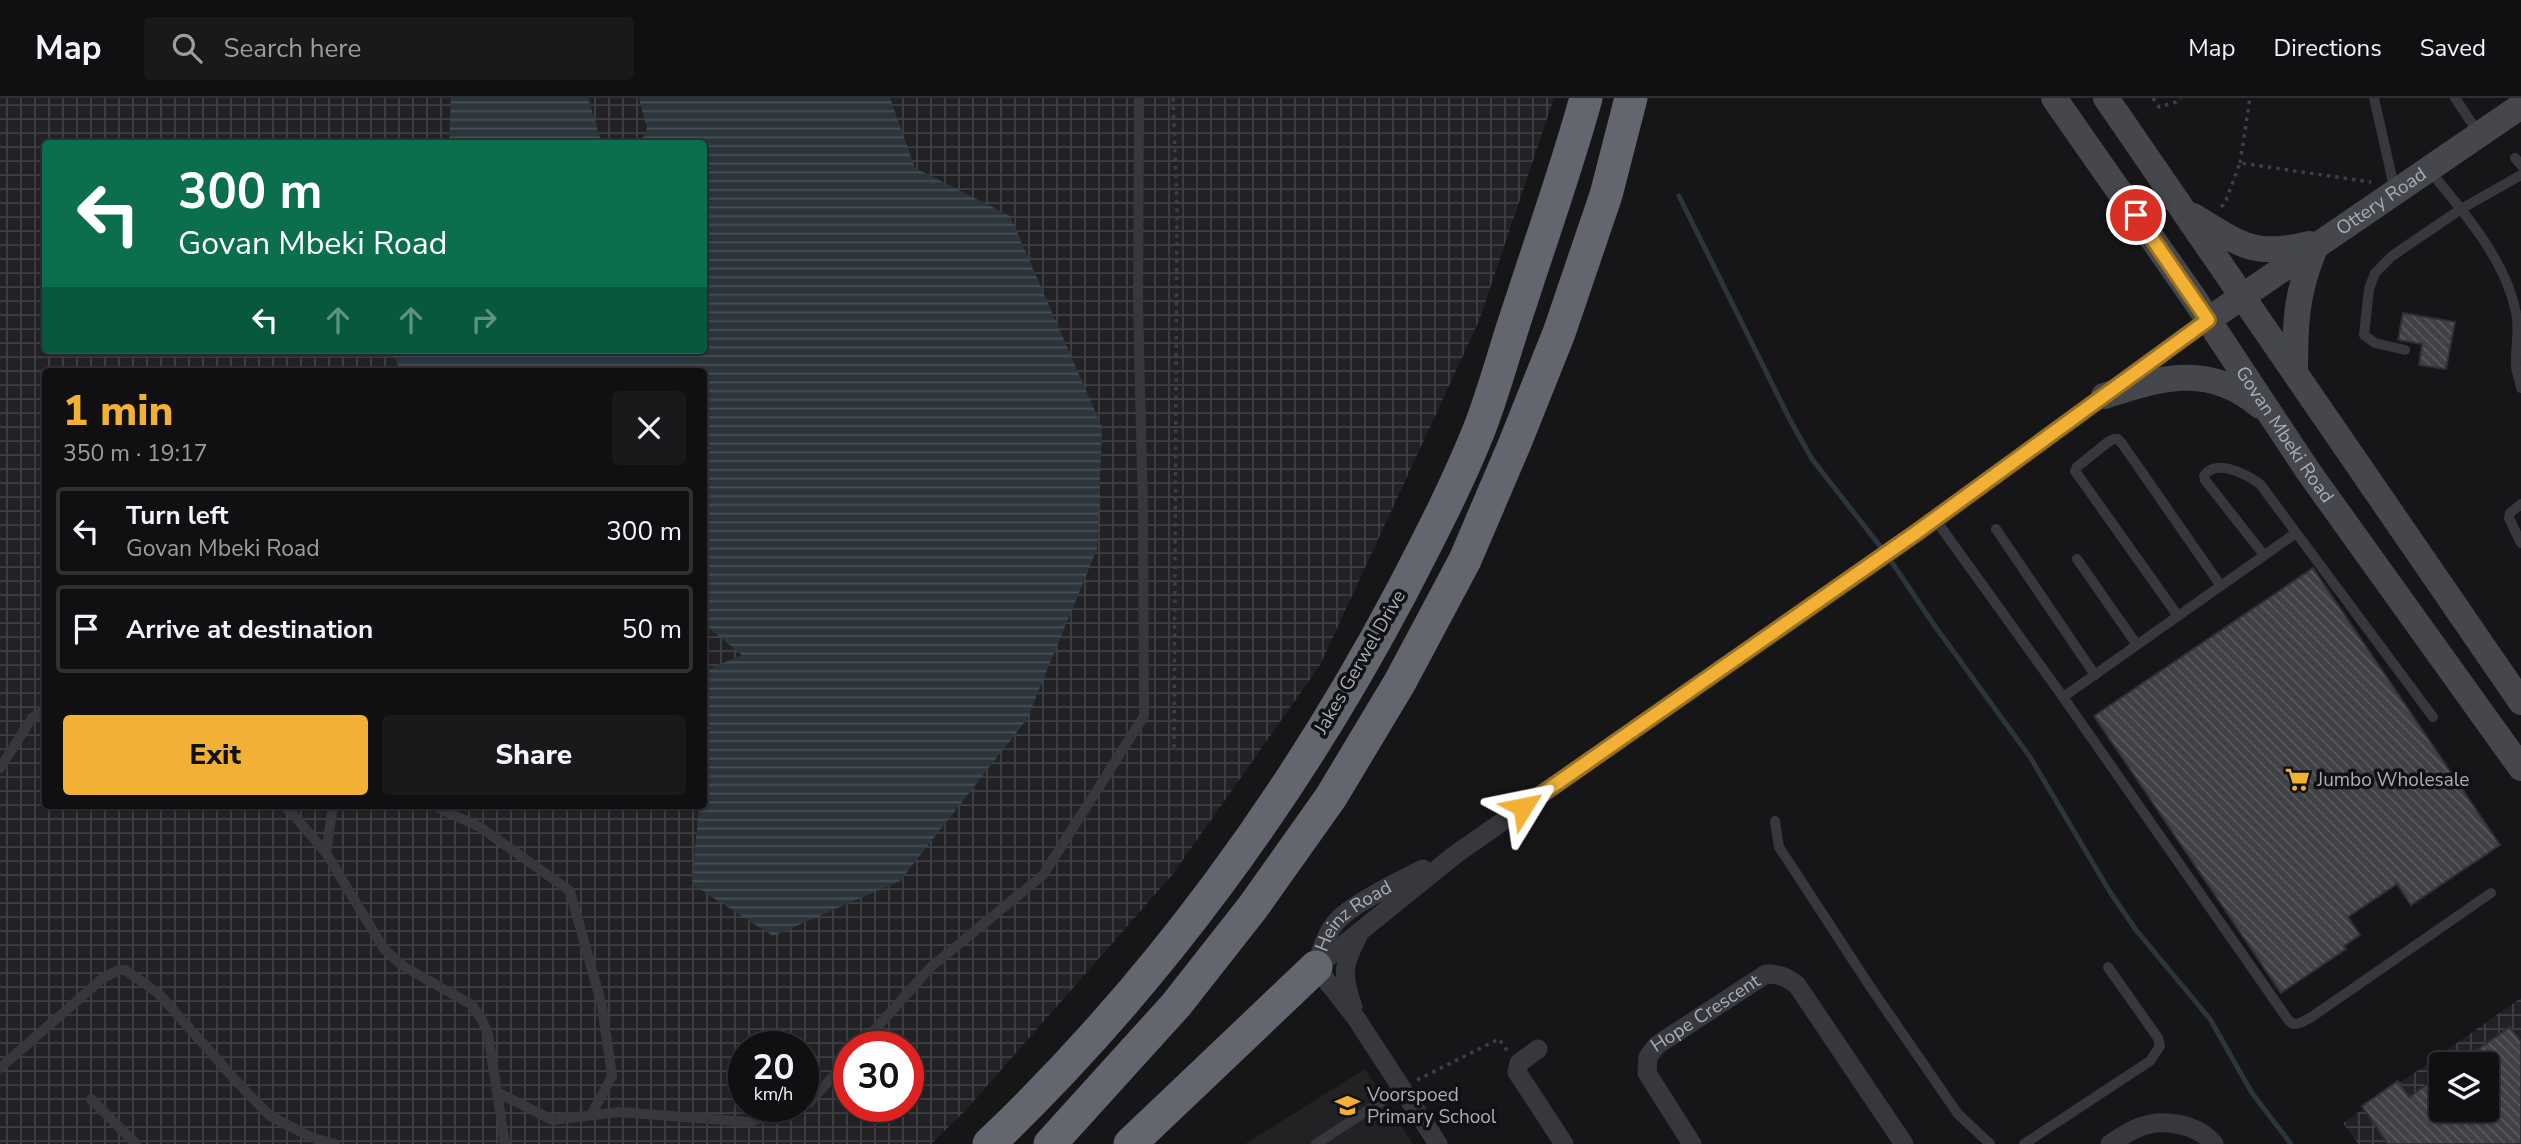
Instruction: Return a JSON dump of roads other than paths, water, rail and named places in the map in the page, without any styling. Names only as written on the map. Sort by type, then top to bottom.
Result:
[{"type":"highway","name":"Jakes Gerwel Drive","points":[[989,1144],[1065,1066],[1147,975],[1226,873],[1296,773],[1368,656],[1429,539],[1478,431],[1564,176],[1586,98]]},
{"type":"highway","points":[[1050,1144],[1176,1004],[1253,907],[1331,797],[1401,682],[1465,560],[1559,332],[1606,195],[1630,98]]},
{"type":"highway","points":[[1130,1144],[1316,967]]},
{"type":"main road","name":"Govan Mbeki Road","points":[[2054,98],[2208,320],[2308,471],[2521,768]]},
{"type":"main road","points":[[2106,98],[2521,702]]},
{"type":"main road","name":"Ottery Road","points":[[2208,320],[2321,242],[2383,187],[2428,169],[2521,106]]},
{"type":"main road","points":[[2185,212],[2214,231],[2256,249],[2271,251],[2321,242]]},
{"type":"main road","points":[[2294,372],[2294,338],[2300,288],[2321,242]]},
{"type":"main road","points":[[2104,396],[2158,379],[2198,379],[2232,388],[2252,399],[2272,416]]},
{"type":"street","name":"Heinz Road","points":[[1316,967],[1456,854],[1936,519],[2208,320]]},
{"type":"street","name":"Heinz Road","points":[[1316,967],[1329,932],[1346,912],[1419,871],[1456,854]]},
{"type":"street","points":[[1356,1018],[1344,976],[1348,955],[1362,929]]},
{"type":"street","points":[[1316,967],[1356,1018],[1438,1144]]},
{"type":"street","name":"Hope Crescent","points":[[1692,1144],[1647,1073],[1648,1057],[1657,1045],[1766,974],[1787,977],[1797,985],[1904,1144]]},
{"type":"street","points":[[1538,1049],[1517,1065],[1517,1072],[1564,1144]]},
{"type":"street","points":[[2110,1144],[2151,1123],[2175,1124],[2199,1132],[2214,1144]]},
{"type":"lane","points":[[873,1031],[931,967],[1043,875],[1144,716],[1139,98]]},
{"type":"lane","points":[[2374,98],[2383,187]]},
{"type":"lane","points":[[2455,98],[2479,135]]},
{"type":"lane","points":[[2428,169],[2473,223],[2499,267],[2516,310],[2519,326],[2516,367],[2521,388]]},
{"type":"lane","points":[[2405,350],[2375,343],[2364,335],[2369,289],[2375,273],[2392,256],[2461,209],[2521,175]]},
{"type":"lane","points":[[2178,616],[2076,471],[2077,467],[2108,442],[2118,439],[2123,444],[2221,586]]},
{"type":"lane","points":[[2264,555],[2206,480],[2204,476],[2210,470],[2217,467],[2244,474],[2260,484],[2433,717]]},
{"type":"lane","points":[[2521,504],[2508,518],[2521,542]]},
{"type":"lane","points":[[1936,519],[2293,1024],[2310,1018],[2491,893]]},
{"type":"lane","points":[[1996,529],[2095,675]]},
{"type":"lane","points":[[2063,697],[2296,533]]},
{"type":"lane","points":[[2077,559],[2137,645]]},
{"type":"lane","points":[[0,768],[32,718],[42,712]]},
{"type":"lane","points":[[287,809],[326,853],[384,949],[403,966],[472,1005],[482,1020],[488,1034],[499,1093],[505,1144]]},
{"type":"lane","points":[[326,853],[332,809]]},
{"type":"lane","points":[[441,809],[480,827],[570,891],[602,1006],[612,1076],[591,1115]]},
{"type":"lane","points":[[1775,821],[1779,847],[1871,988],[1958,1114],[1990,1144]]},
{"type":"lane","points":[[2024,1144],[2150,1061],[2160,1046],[2158,1038],[2108,967]]},
{"type":"lane","points":[[0,1068],[103,978],[125,970],[158,993],[270,1116],[313,1138],[335,1144]]},
{"type":"lane","points":[[819,1092],[833,1077]]},
{"type":"lane","points":[[1316,1144],[1402,1088]]},
{"type":"lane","points":[[499,1093],[552,1120],[619,1111],[728,1120]]},
{"type":"lane","points":[[91,1099],[136,1144]]},
{"type":"waterway","points":[[1679,196],[1812,459],[1883,550]]},
{"type":"waterway","points":[[1889,558],[2030,757],[2110,892],[2136,930],[2210,1019],[2252,1093],[2291,1144]]},
{"type":"place","name":"Jumbo Wholesale","points":[[2297,780]]},
{"type":"place","name":"Voorspoed Primary School","points":[[1347,1106]]}]
